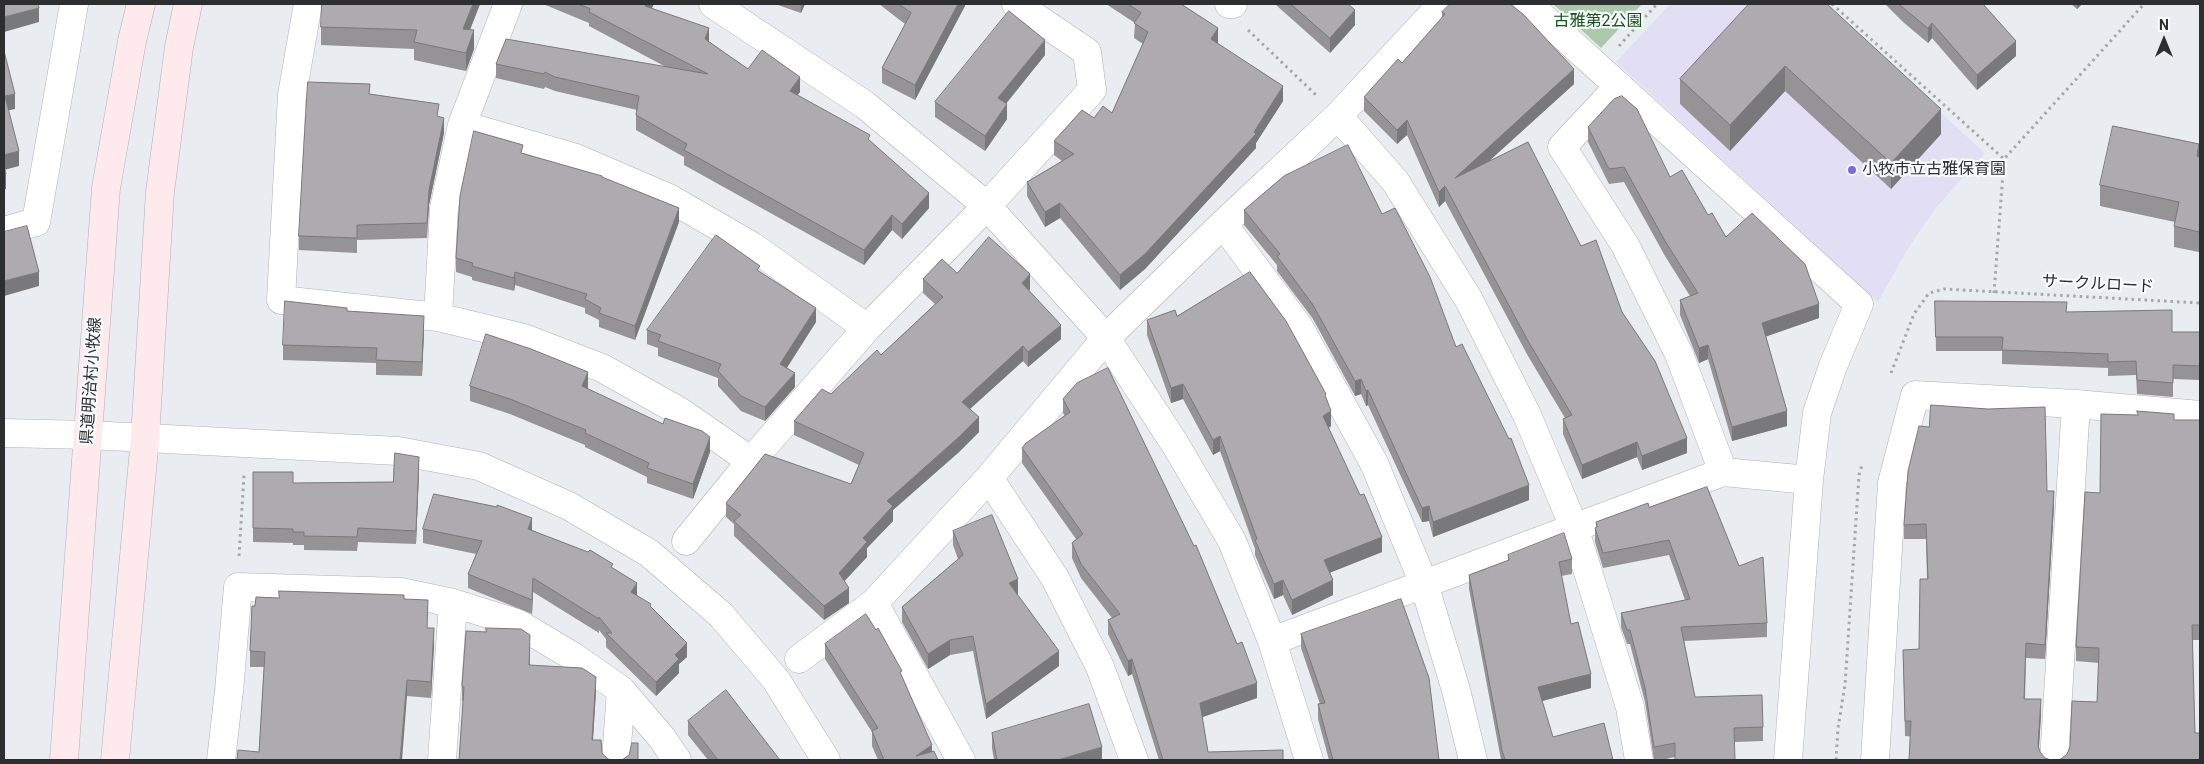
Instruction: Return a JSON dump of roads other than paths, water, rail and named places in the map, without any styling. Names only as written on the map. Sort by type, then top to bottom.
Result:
[{"type":"main road","name":"県道明治村小牧線","points":[[64,760],[106,188],[132,41],[141,4]]},
{"type":"main road","points":[[115,760],[145,438],[160,192],[179,47],[188,4]]},
{"type":"street","points":[[4,231],[36,222],[74,4]]},
{"type":"street","points":[[308,4],[292,95],[281,300],[438,317],[524,338],[602,368],[678,411],[750,462]]},
{"type":"street","points":[[438,317],[444,208],[462,125],[508,4]]},
{"type":"street","points":[[713,4],[865,105],[987,206],[1106,338],[1176,444],[1232,541],[1272,641],[1309,760]]},
{"type":"street","points":[[686,541],[750,462],[867,328],[987,206],[1092,90],[1086,52],[1016,4]]},
{"type":"street","points":[[799,659],[874,603],[989,478],[1106,338],[1338,116],[1442,4]]},
{"type":"street","points":[[1528,4],[1859,304],[1833,366],[1817,413],[1809,480],[1788,760]]},
{"type":"street","points":[[1619,86],[1562,147],[1625,244],[1679,354],[1723,472]]},
{"type":"street","points":[[1338,116],[1395,181],[1469,300],[1527,414],[1574,528],[1630,707],[1639,760]]},
{"type":"street","points":[[462,125],[576,158],[669,198],[752,246],[867,328]]},
{"type":"street","points":[[1223,224],[1299,327],[1374,463],[1424,584],[1456,690],[1473,760]]},
{"type":"street","points":[[1875,760],[1892,483],[1915,395],[2076,404],[2200,414]]},
{"type":"street","points":[[2054,760],[2076,404]]},
{"type":"street","points":[[4,433],[88,435],[398,451],[479,466],[569,506],[649,553],[721,615],[776,680],[826,760]]},
{"type":"street","points":[[1272,641],[1723,472],[1809,480]]},
{"type":"street","points":[[989,478],[1055,578],[1100,667],[1134,760]]},
{"type":"street","points":[[221,760],[238,587],[401,592],[453,603],[517,622],[574,657],[621,690],[662,738],[677,760]]},
{"type":"street","points":[[442,760],[453,603]]},
{"type":"street","points":[[874,603],[961,760]]},
{"type":"street","points":[[616,760],[621,690]]},
{"type":"place","name":"小牧市立古雅保育園","points":[[1852,170]]},
{"type":"park label","name":"古雅第2公園","points":[[1598,22]]}]
